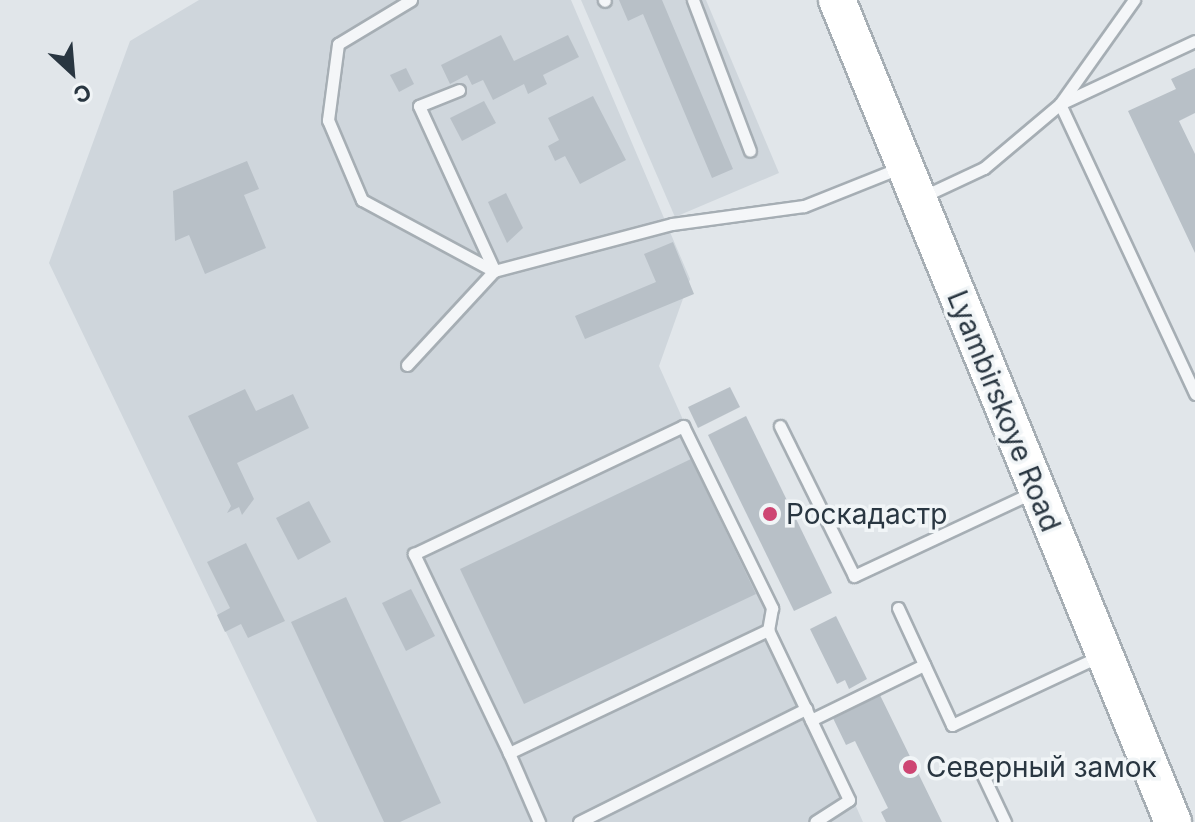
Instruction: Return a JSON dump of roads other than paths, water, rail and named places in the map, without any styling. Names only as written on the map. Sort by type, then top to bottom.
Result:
[{"type":"main road","name":"Lyambirskoye Road","points":[[846,3],[903,167],[1173,822]]},
{"type":"lane","points":[[411,0],[338,44],[328,120],[362,200],[494,271]]},
{"type":"lane","points":[[693,0],[750,151]]},
{"type":"lane","points":[[917,200],[984,168],[1060,104],[1134,0]]},
{"type":"lane","points":[[1060,104],[1195,41]]},
{"type":"lane","points":[[459,90],[419,106],[494,271]]},
{"type":"lane","points":[[1060,104],[1195,394]]},
{"type":"lane","points":[[407,365],[494,271],[672,224],[804,206],[903,167]]},
{"type":"lane","points":[[539,822],[414,554],[683,426],[772,608],[768,630],[849,800],[815,822]]},
{"type":"lane","points":[[780,426],[854,576],[1037,490]]},
{"type":"lane","points":[[898,608],[952,725],[1104,654]]},
{"type":"lane","points":[[509,753],[768,630]]},
{"type":"lane","points":[[579,822],[808,715],[924,665]]},
{"type":"lane","points":[[980,769],[1005,822]]},
{"type":"place","name":"Роскадастр","points":[[770,514]]},
{"type":"place","name":"Северный замок","points":[[910,767]]}]
